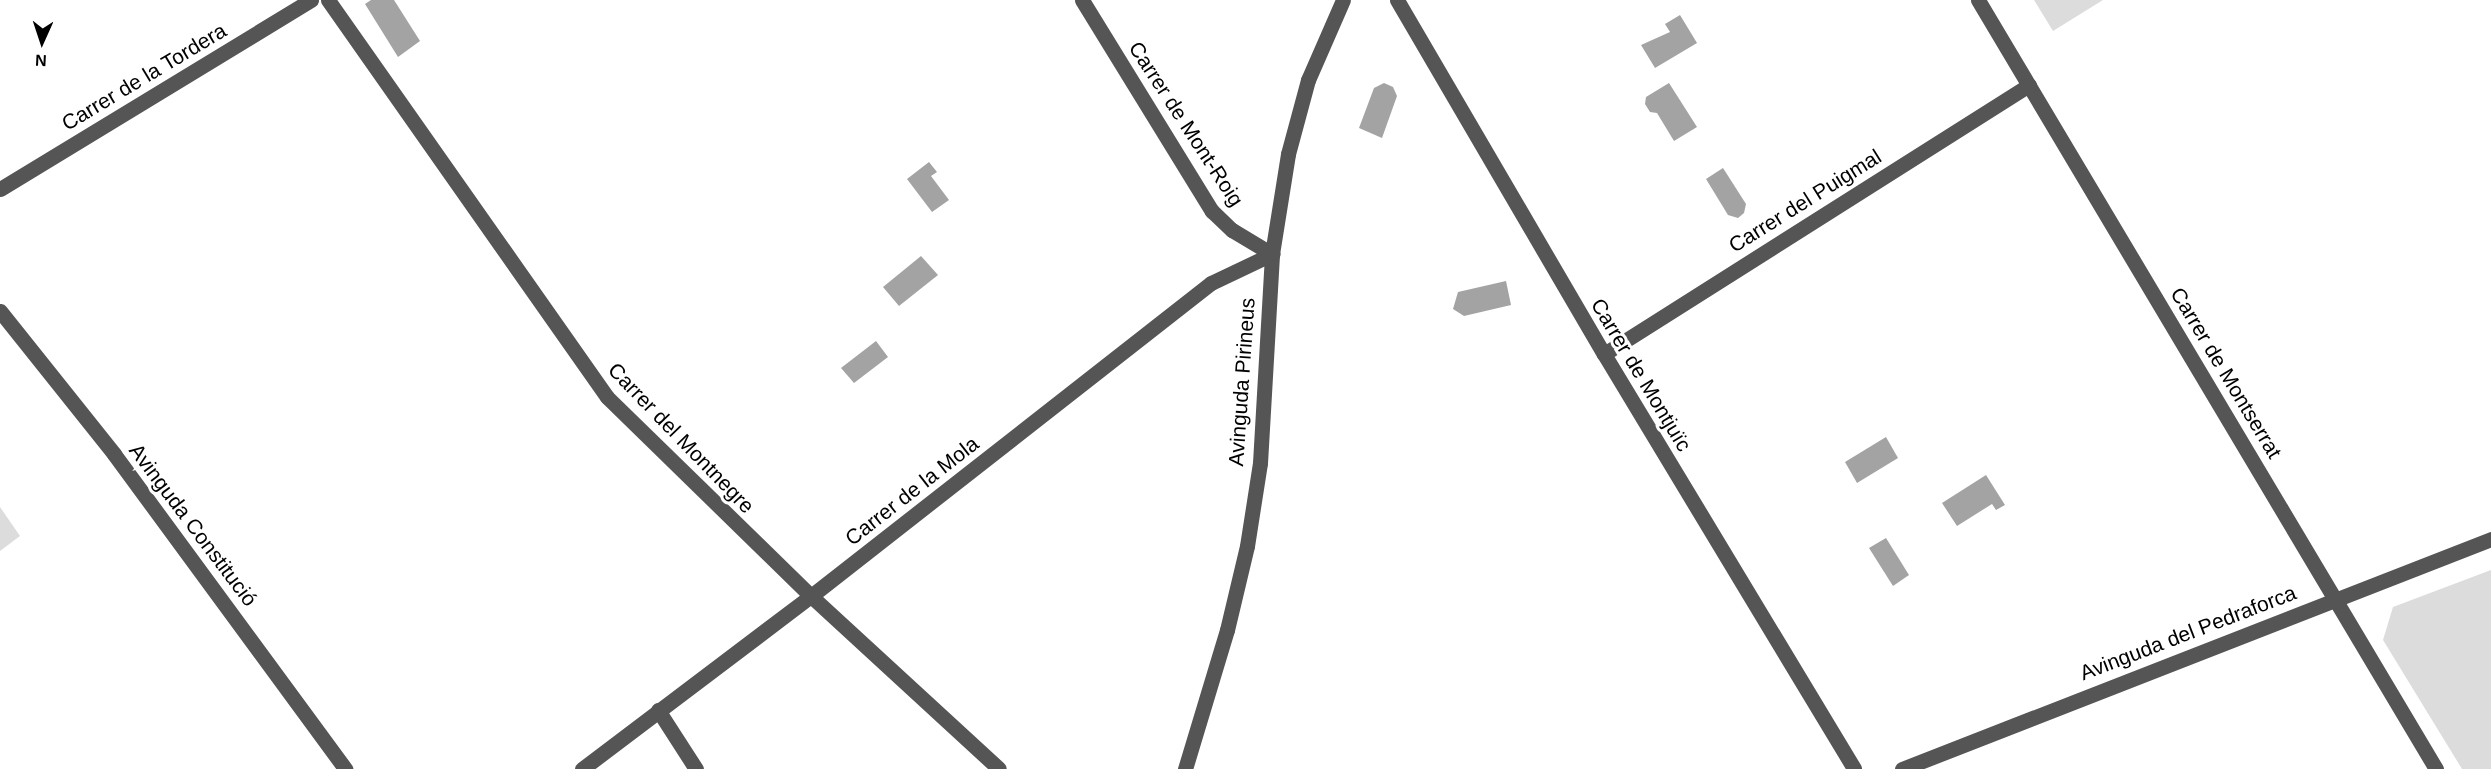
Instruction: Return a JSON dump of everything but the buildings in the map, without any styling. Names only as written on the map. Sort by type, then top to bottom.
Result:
[{"type":"street","name":"Carrer de la Tordera","points":[[0,189],[311,0]]},
{"type":"street","name":"Carrer del Montnegre","points":[[328,0],[607,397],[811,596],[999,769]]},
{"type":"street","name":"Carrer de Mont-Roig","points":[[1082,0],[1212,211],[1232,231],[1272,254]]},
{"type":"street","name":"Avinguda Pirineus","points":[[1185,769],[1227,630],[1247,546],[1260,464],[1272,254],[1288,154],[1308,80],[1343,0]]},
{"type":"street","name":"Carrer de Montjuïc","points":[[1397,0],[1604,354],[1854,769]]},
{"type":"street","name":"Carrer de Montserrat","points":[[1978,0],[2436,769]]},
{"type":"street","name":"Carrer del Puigmal","points":[[1604,354],[2029,85]]},
{"type":"street","name":"Carrer de la Mola","points":[[582,769],[811,596],[1211,283],[1272,254]]},
{"type":"street","name":"Avinguda Constitució","points":[[0,311],[114,453],[345,769]]},
{"type":"street","name":"Avinguda del Pedraforca","points":[[1902,769],[2491,539]]},
{"type":"street","points":[[658,710],[696,769]]},
{"type":"shaded area","points":[[371,0],[394,0],[420,41],[398,57],[365,4]]},
{"type":"shaded area","points":[[2034,0],[2103,0],[2053,31]]},
{"type":"shaded area","points":[[1680,15],[1697,43],[1655,68],[1641,45],[1670,32],[1665,24]]},
{"type":"shaded area","points":[[1384,83],[1393,87],[1397,96],[1382,138],[1359,128],[1374,88]]},
{"type":"shaded area","points":[[1669,83],[1697,127],[1674,141],[1657,113],[1650,112],[1645,104],[1646,97]]},
{"type":"shaded area","points":[[929,162],[937,172],[931,176],[949,200],[932,212],[907,179]]},
{"type":"shaded area","points":[[1723,168],[1746,204],[1744,213],[1738,218],[1728,215],[1706,179]]},
{"type":"shaded area","points":[[921,256],[938,275],[899,306],[883,287]]},
{"type":"shaded area","points":[[1506,281],[1511,305],[1464,316],[1453,309],[1458,292]]},
{"type":"shaded area","points":[[876,341],[888,357],[854,383],[841,368]]},
{"type":"shaded area","points":[[1886,437],[1898,458],[1857,483],[1845,462]]},
{"type":"shaded area","points":[[1986,475],[2005,505],[1996,510],[1992,504],[1957,526],[1942,503]]},
{"type":"shaded area","points":[[0,507],[20,536],[0,551]]},
{"type":"shaded area","points":[[1886,538],[1909,575],[1893,586],[1869,548]]},
{"type":"shaded area","points":[[2491,570],[2491,769],[2462,769],[2383,640],[2393,607]]}]
